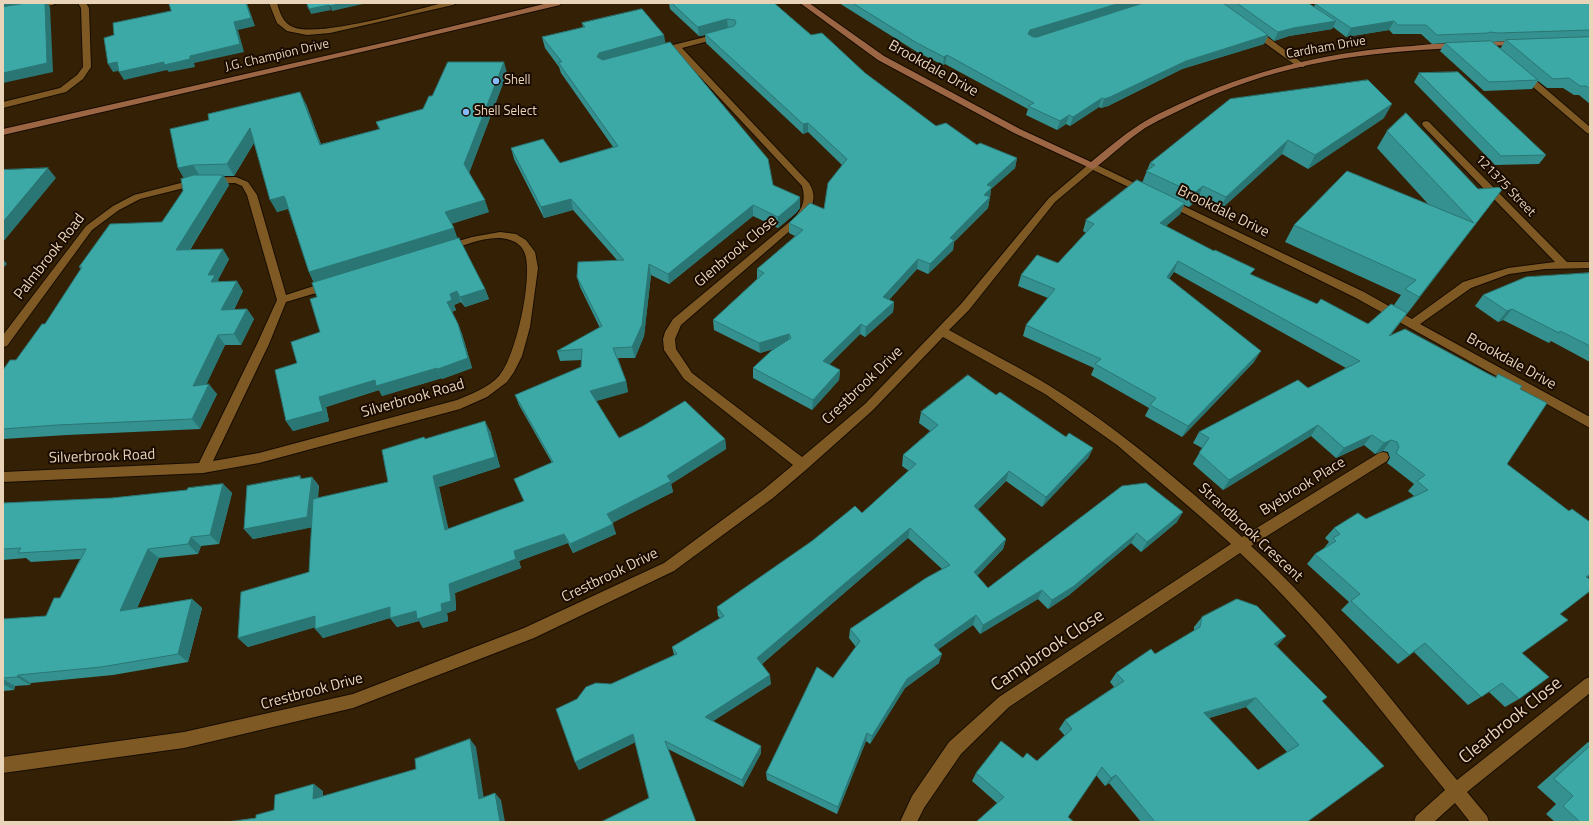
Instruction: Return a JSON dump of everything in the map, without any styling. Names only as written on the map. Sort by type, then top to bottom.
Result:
[{"type":"street","points":[[3,13],[53,3]]},
{"type":"street","points":[[3,105],[63,90],[80,77],[87,67],[85,8],[82,3]]},
{"type":"street","points":[[273,3],[280,21],[290,29],[306,33],[330,31],[453,3]]},
{"type":"street","name":"J.G. Champion Drive","points":[[3,132],[400,41],[557,3]]},
{"type":"street","name":"Brookdale Drive","points":[[804,3],[881,58],[1016,131],[1360,295],[1590,423]]},
{"type":"street","points":[[1248,26],[1301,65]]},
{"type":"street","points":[[662,51],[731,32]]},
{"type":"street","name":"Cardham Drive","points":[[1092,166],[1138,130],[1173,110],[1259,76],[1301,65],[1357,55],[1420,48],[1527,43]]},
{"type":"street","points":[[1487,44],[1498,53]]},
{"type":"street","name":"Glenbrook Close","points":[[676,47],[806,185],[810,196],[808,208],[796,221],[677,322],[670,336],[670,350],[688,376],[803,465]]},
{"type":"street","points":[[1515,68],[1590,130]]},
{"type":"street","name":"121375 Street","points":[[1426,124],[1565,266]]},
{"type":"street","name":"Crestbrook Drive","points":[[3,765],[184,740],[353,701],[529,633],[669,567],[768,494],[869,408],[965,306],[1052,200],[1092,166]]},
{"type":"street","name":"Palmbrook Road","points":[[3,343],[81,238],[99,219],[137,197],[200,181],[236,180],[245,184],[252,195],[282,300]]},
{"type":"street","name":"Silverbrook Road","points":[[3,477],[203,468],[259,458],[460,404],[487,392],[503,379],[516,359],[521,340],[533,268],[533,257],[528,245],[517,238],[500,234],[484,237],[433,252]]},
{"type":"street","points":[[1412,324],[1467,285],[1508,271],[1545,266],[1590,265]]},
{"type":"street","points":[[203,468],[263,344],[282,300],[343,280]]},
{"type":"street","name":"Strandbrook Crescent","points":[[941,331],[1049,392],[1121,442],[1207,514],[1277,578],[1354,666],[1481,822]]},
{"type":"street","name":"Byebrook Place","points":[[1241,545],[1383,457]]},
{"type":"street","name":"Campbrook Close","points":[[908,822],[918,802],[955,748],[1004,702],[1241,545]]},
{"type":"street","name":"Clearbrook Close","points":[[1422,822],[1456,791],[1590,684]]},
{"type":"building","points":[[26,3],[45,3],[47,63],[3,73],[3,7]]},
{"type":"building","points":[[169,3],[246,3],[251,18],[234,22],[240,44],[190,56],[190,59],[164,65],[164,62],[119,72],[117,62],[108,64],[104,38],[114,35],[113,23],[171,11]]},
{"type":"building","points":[[307,3],[344,3],[309,9]]},
{"type":"building","points":[[672,3],[774,3],[811,35],[822,33],[865,73],[936,126],[946,123],[977,145],[980,143],[1017,158],[987,185],[992,187],[984,195],[990,197],[950,238],[954,240],[930,264],[918,259],[883,297],[894,302],[866,327],[861,324],[823,361],[840,370],[813,400],[753,368],[771,351],[791,338],[789,334],[759,343],[713,320],[764,273],[757,269],[803,230],[789,223],[810,203],[824,209],[828,183],[847,159],[808,123],[803,124],[705,34],[734,26],[736,23],[735,20],[727,19],[698,27]]},
{"type":"building","points":[[853,3],[1120,3],[1030,30],[1028,34],[1033,37],[1037,37],[1143,3],[1223,3],[1268,35],[1186,61],[1110,97],[1104,99],[1102,98],[1073,117],[1069,115],[1060,121],[1028,106],[1034,103],[947,55],[944,57],[917,43]]},
{"type":"building","points":[[1237,3],[1308,3],[1336,21],[1278,32]]},
{"type":"building","points":[[1590,3],[1590,30],[1490,32],[1437,35],[1426,25],[1398,25],[1394,21],[1351,28],[1315,4]]},
{"type":"building","points":[[642,9],[664,35],[599,53],[597,57],[603,60],[670,42],[768,159],[773,185],[800,197],[778,217],[753,205],[668,274],[649,264],[642,325],[632,347],[613,348],[626,381],[590,391],[619,438],[643,426],[685,401],[725,439],[667,476],[671,481],[607,514],[613,524],[570,544],[564,534],[514,551],[516,559],[449,584],[451,601],[441,604],[442,611],[417,619],[416,611],[390,618],[390,607],[315,629],[315,616],[238,638],[241,592],[309,572],[313,499],[388,482],[382,450],[485,421],[495,457],[433,476],[445,530],[524,501],[514,479],[553,462],[515,395],[581,367],[582,349],[557,351],[602,326],[577,277],[578,262],[624,260],[571,199],[541,207],[511,148],[543,139],[560,163],[618,146],[558,62],[562,62],[542,37],[585,27],[582,23]]},
{"type":"building","points":[[1590,37],[1590,89],[1586,86],[1580,86],[1569,78],[1553,79],[1506,40]]},
{"type":"building","points":[[1491,41],[1538,80],[1489,82],[1445,43]]},
{"type":"building","points":[[448,62],[504,62],[464,164],[485,200],[445,212],[454,228],[309,272],[284,196],[270,200],[250,128],[227,164],[193,165],[178,168],[170,129],[209,120],[208,114],[300,92],[320,145],[380,129],[376,122],[423,109],[429,96],[432,96]]},
{"type":"building","points":[[1458,72],[1546,155],[1501,156],[1419,73]]},
{"type":"building","points":[[1368,80],[1392,104],[1315,155],[1288,140],[1226,197],[1203,186],[1194,193],[1146,171],[1155,165],[1150,163],[1230,99]]},
{"type":"building","points":[[1406,113],[1478,189],[1504,187],[1419,297],[1405,289],[1416,280],[1294,225],[1347,171],[1474,223],[1387,131]]},
{"type":"building","points":[[48,168],[3,222],[3,170]]},
{"type":"building","points":[[194,175],[223,175],[176,250],[223,249],[208,275],[215,275],[211,282],[237,281],[221,310],[247,309],[234,334],[218,335],[193,386],[209,384],[192,419],[3,429],[3,370],[10,360],[16,360],[42,324],[45,324],[82,267],[79,267],[110,224],[162,222],[183,191],[181,179]]},
{"type":"building","points":[[1137,180],[1185,203],[1160,223],[1214,251],[1215,250],[1255,269],[1250,274],[1317,304],[1321,299],[1368,324],[1391,304],[1407,313],[1389,336],[1405,329],[1496,378],[1498,374],[1522,386],[1520,389],[1547,403],[1507,464],[1569,511],[1572,509],[1590,522],[1590,574],[1586,577],[1590,579],[1590,591],[1560,614],[1568,620],[1522,653],[1549,677],[1519,699],[1502,683],[1481,697],[1425,643],[1409,655],[1351,601],[1360,594],[1315,554],[1336,541],[1333,538],[1340,534],[1334,528],[1358,513],[1366,519],[1428,490],[1417,481],[1425,475],[1396,453],[1399,447],[1397,442],[1391,440],[1384,443],[1372,435],[1344,448],[1318,425],[1229,480],[1199,453],[1209,438],[1199,432],[1298,380],[1308,388],[1360,361],[1178,261],[1167,277],[1261,351],[1188,426],[1150,405],[1156,398],[1095,364],[1101,359],[1026,325],[1055,289],[1021,275],[1037,255],[1058,263],[1094,224],[1086,220]]},
{"type":"building","points":[[459,238],[485,289],[460,297],[457,291],[450,294],[452,300],[447,302],[458,324],[468,358],[438,369],[437,368],[376,386],[375,380],[319,397],[323,411],[286,421],[275,370],[297,363],[291,342],[320,332],[310,299],[317,297],[312,283]]},
{"type":"building","points":[[1590,273],[1590,346],[1560,331],[1559,333],[1512,309],[1507,311],[1483,295],[1526,277]]},
{"type":"building","points":[[968,375],[996,395],[1000,392],[1066,437],[1069,433],[1093,448],[1046,497],[1009,471],[974,506],[1006,539],[974,572],[988,588],[1122,486],[1146,483],[1183,512],[1147,542],[1137,533],[1074,586],[1052,600],[1042,590],[983,625],[976,615],[934,645],[942,654],[907,679],[872,736],[867,733],[838,807],[766,773],[817,667],[833,678],[860,641],[850,629],[926,578],[950,565],[910,528],[757,658],[770,675],[705,717],[761,746],[742,780],[665,741],[696,822],[601,822],[649,798],[633,734],[575,762],[556,709],[577,699],[586,687],[596,683],[611,684],[677,654],[672,647],[724,616],[717,607],[812,541],[855,506],[862,513],[916,464],[903,455],[938,425],[921,412]]},
{"type":"building","points":[[300,476],[300,479],[312,477],[307,517],[244,529],[247,486]]},
{"type":"building","points":[[223,484],[210,535],[191,537],[188,544],[148,549],[120,611],[192,599],[178,654],[101,667],[18,675],[17,677],[3,678],[3,619],[46,616],[54,598],[60,598],[86,549],[18,553],[21,548],[3,549],[3,503],[112,498],[187,490],[188,488]]},
{"type":"building","points":[[1237,599],[1257,606],[1286,636],[1274,644],[1327,697],[1322,701],[1384,766],[1307,822],[1155,822],[1116,775],[1111,778],[1102,767],[1068,817],[1074,822],[976,822],[1004,797],[976,773],[1001,741],[1023,758],[1027,753],[1037,761],[1072,729],[1065,720],[1124,681],[1116,673],[1151,649],[1155,654],[1200,627],[1202,617]],"holes":[[[1256,698],[1299,745],[1258,770],[1204,713]]]},
{"type":"building","points":[[470,739],[479,799],[495,793],[500,822],[227,822],[256,818],[256,815],[274,810],[275,795],[314,784],[313,799],[416,769],[415,759]]},
{"type":"building","points":[[1590,746],[1590,822],[1580,822],[1563,806],[1573,796],[1554,779]]},
{"type":"place","name":"Shell","points":[[496,81]]},
{"type":"place","name":"Shell Select","points":[[466,112]]}]
